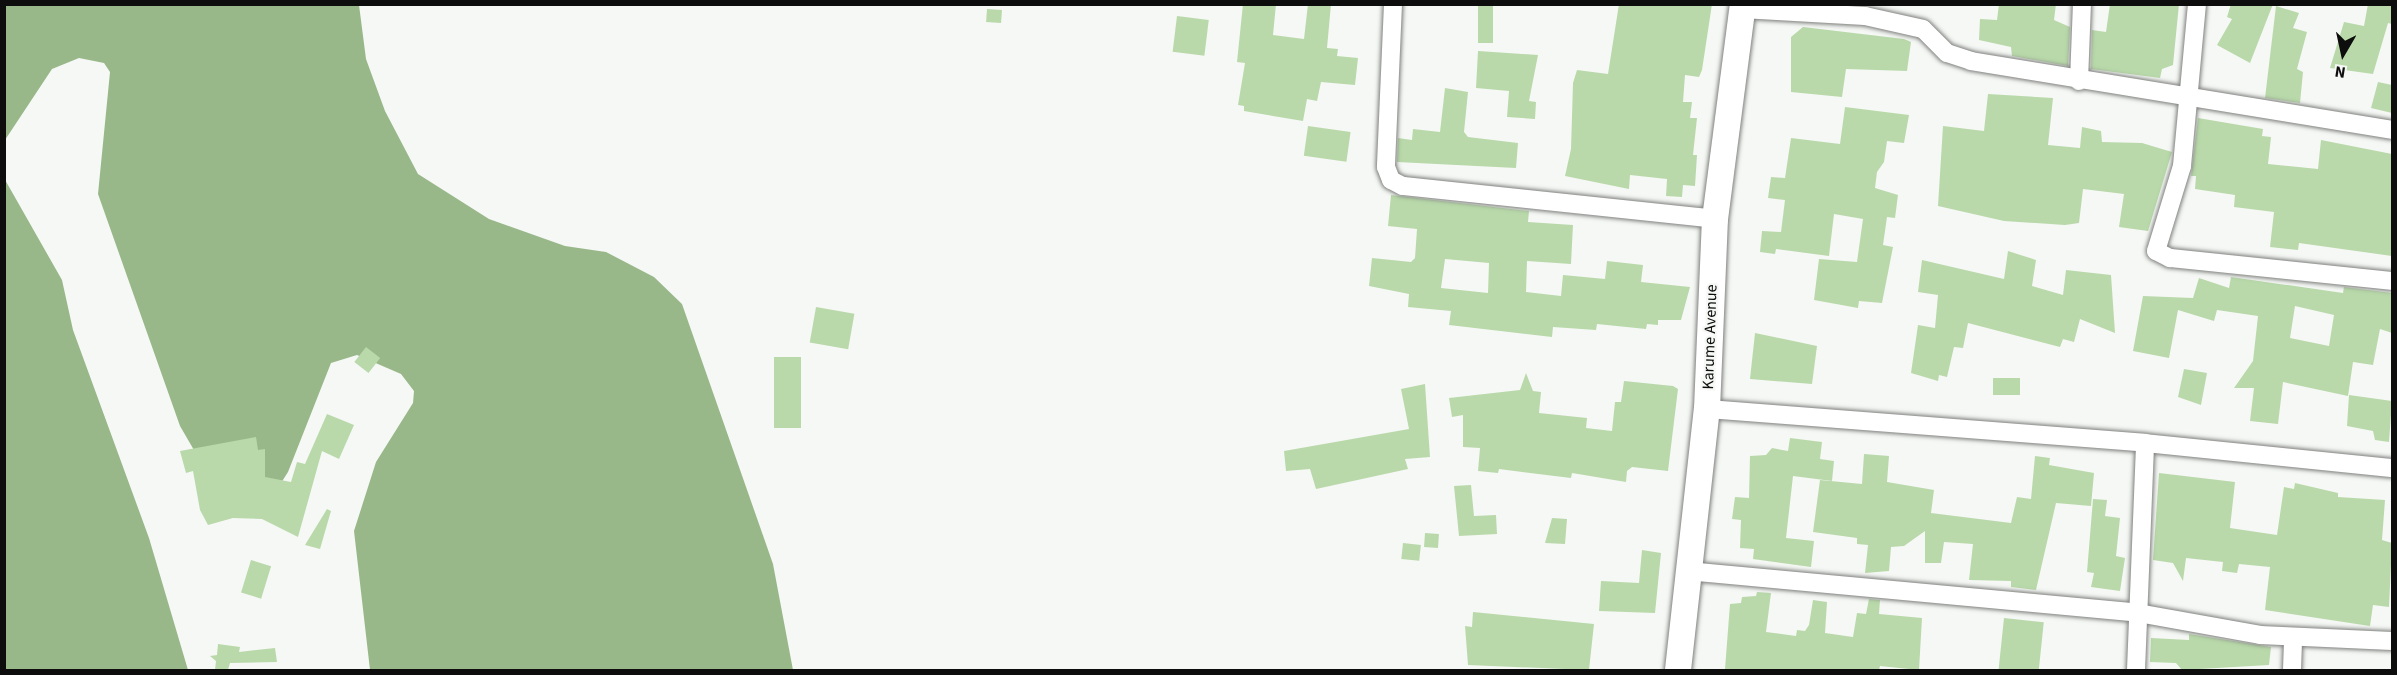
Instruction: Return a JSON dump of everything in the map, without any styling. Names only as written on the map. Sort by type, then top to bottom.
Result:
[{"type":"main road","name":"Karume Avenue","points":[[1678,670],[1707,409],[1715,219],[1743,7]]},
{"type":"street","points":[[1393,4],[1386,167],[1391,180],[1402,186],[1715,219]]},
{"type":"street","points":[[2079,81],[2082,4]]},
{"type":"street","points":[[2197,4],[2186,96],[2182,166],[2156,251],[2170,258],[2392,281]]},
{"type":"street","points":[[1743,7],[1865,16],[1923,30],[1947,53],[1971,61],[2079,81],[2392,130]]},
{"type":"street","points":[[1707,409],[2145,443],[2392,468]]},
{"type":"street","points":[[2136,670],[2145,443]]},
{"type":"street","points":[[1688,571],[2138,614],[2293,638],[2392,641]]},
{"type":"street","points":[[2292,670],[2293,638]]},
{"type":"shaded area","points":[[5,5],[359,5],[366,59],[385,111],[418,174],[489,219],[565,246],[606,252],[654,277],[682,304],[773,564],[793,670],[370,670],[354,531],[376,462],[413,403],[414,391],[401,374],[357,355],[331,363],[288,472],[260,516],[216,488],[180,426],[98,194],[110,72],[104,63],[79,58],[52,69],[5,140]]},
{"type":"shaded area","points":[[4,178],[62,280],[73,330],[149,538],[188,670],[5,670]]},
{"type":"building","points":[[1243,4],[1276,4],[1273,35],[1304,39],[1308,4],[1331,4],[1327,48],[1338,49],[1337,56],[1358,58],[1355,85],[1321,82],[1317,101],[1307,99],[1303,121],[1244,111],[1244,106],[1238,105],[1245,63],[1237,62]]},
{"type":"building","points":[[1478,4],[1493,4],[1493,43],[1478,43]]},
{"type":"building","points":[[1619,4],[1712,4],[1702,70],[1699,77],[1685,75],[1683,102],[1692,102],[1690,118],[1697,118],[1693,155],[1697,155],[1695,186],[1683,185],[1682,197],[1666,196],[1667,179],[1630,175],[1629,189],[1565,176],[1571,149],[1573,83],[1577,70],[1608,74]]},
{"type":"building","points":[[1999,4],[2056,4],[2054,20],[2070,27],[2068,66],[2012,56],[2011,47],[1979,40],[1980,19],[1997,20]]},
{"type":"building","points":[[2110,4],[2179,4],[2173,65],[2162,69],[2160,78],[2091,69],[2092,30],[2106,32]]},
{"type":"building","points":[[2231,4],[2273,4],[2250,63],[2217,45],[2232,19],[2227,17]]},
{"type":"building","points":[[2368,4],[2392,4],[2392,24],[2388,23],[2373,74],[2330,68],[2344,22],[2364,26]]},
{"type":"building","points":[[2276,6],[2299,13],[2293,28],[2307,32],[2297,69],[2303,72],[2300,103],[2265,98]]},
{"type":"building","points":[[987,9],[1002,10],[1001,23],[986,22]]},
{"type":"building","points":[[1177,16],[1209,20],[1204,56],[1173,52]]},
{"type":"building","points":[[1803,27],[1904,39],[1911,42],[1907,71],[1846,69],[1842,97],[1791,92],[1791,37]]},
{"type":"building","points":[[1478,51],[1538,55],[1529,101],[1536,102],[1535,119],[1507,117],[1509,91],[1476,88]]},
{"type":"building","points":[[2378,82],[2392,85],[2392,113],[2371,108]]},
{"type":"building","points":[[1445,88],[1468,92],[1464,132],[1468,137],[1518,143],[1516,168],[1397,162],[1398,138],[1412,140],[1413,129],[1440,132]]},
{"type":"building","points":[[1988,94],[2053,98],[2048,145],[2080,148],[2082,127],[2101,131],[2102,142],[2142,143],[2172,152],[2148,231],[2119,227],[2124,194],[2083,189],[2079,223],[2065,225],[2004,221],[1938,206],[1943,126],[1984,131]]},
{"type":"building","points":[[1845,107],[1909,115],[1904,143],[1887,141],[1884,162],[1877,172],[1875,188],[1898,195],[1895,218],[1887,217],[1883,245],[1893,247],[1882,303],[1859,301],[1858,308],[1814,300],[1819,259],[1857,262],[1863,219],[1834,214],[1829,256],[1776,249],[1775,254],[1760,252],[1762,231],[1781,232],[1785,200],[1768,198],[1771,177],[1785,178],[1791,138],[1840,144]]},
{"type":"building","points":[[2198,118],[2263,129],[2262,136],[2271,137],[2268,164],[2318,169],[2321,140],[2392,154],[2392,256],[2299,243],[2298,250],[2270,247],[2274,212],[2234,207],[2235,195],[2195,189],[2196,176],[2191,176]]},
{"type":"building","points":[[1308,126],[1351,132],[1346,162],[1304,156]]},
{"type":"building","points":[[1391,195],[1529,211],[1528,222],[1573,225],[1571,264],[1527,261],[1526,292],[1561,296],[1563,275],[1605,279],[1607,261],[1643,265],[1641,282],[1690,287],[1681,320],[1658,320],[1658,325],[1647,324],[1646,329],[1597,324],[1596,330],[1553,327],[1552,337],[1449,325],[1451,311],[1408,307],[1409,294],[1369,286],[1372,258],[1411,262],[1415,258],[1417,229],[1388,226]],"holes":[[[1445,259],[1489,263],[1488,293],[1441,288]]]},
{"type":"building","points":[[2008,251],[2036,260],[2032,286],[2063,295],[2066,270],[2111,275],[2115,333],[2080,319],[2074,342],[2063,339],[2060,347],[1968,323],[1963,348],[1954,347],[1947,377],[1939,375],[1938,381],[1911,373],[1918,325],[1935,328],[1938,295],[1918,292],[1922,260],[2004,279]]},
{"type":"building","points":[[2231,277],[2343,293],[2344,287],[2392,293],[2392,333],[2380,329],[2373,365],[2353,362],[2348,396],[2283,382],[2278,424],[2250,421],[2254,388],[2234,388],[2253,361],[2258,316],[2217,310],[2214,321],[2178,310],[2169,358],[2133,351],[2143,296],[2193,298],[2199,278],[2229,288]],"holes":[[[2295,306],[2334,315],[2329,346],[2290,338]]]},
{"type":"building","points":[[816,307],[854,314],[848,349],[810,342]]},
{"type":"building","points":[[1755,333],[1817,346],[1812,384],[1750,379]]},
{"type":"building","points":[[366,347],[380,358],[368,373],[354,362]]},
{"type":"building","points":[[774,357],[801,357],[801,428],[774,428]]},
{"type":"building","points":[[2184,369],[2207,373],[2201,405],[2178,397]]},
{"type":"building","points":[[1526,373],[1533,391],[1541,392],[1539,413],[1587,418],[1586,428],[1612,431],[1615,402],[1621,402],[1624,381],[1673,386],[1678,389],[1668,471],[1632,467],[1627,471],[1626,482],[1572,473],[1571,478],[1499,469],[1498,473],[1478,471],[1480,448],[1463,447],[1463,415],[1452,417],[1449,398],[1520,390]]},
{"type":"building","points":[[1993,378],[2020,378],[2020,395],[1993,395]]},
{"type":"building","points":[[1425,384],[1430,457],[1405,459],[1408,469],[1316,489],[1310,469],[1286,471],[1284,451],[1409,429],[1401,389]]},
{"type":"building","points":[[2349,395],[2392,401],[2389,442],[2375,440],[2373,431],[2347,426]]},
{"type":"building","points":[[327,414],[354,425],[339,459],[322,451],[298,537],[262,519],[233,518],[208,525],[200,510],[193,471],[186,473],[180,451],[256,437],[258,450],[265,449],[265,477],[291,482],[297,462],[305,464]]},
{"type":"building","points":[[1790,438],[1822,442],[1820,459],[1834,461],[1832,481],[1793,476],[1786,538],[1814,541],[1811,567],[1753,559],[1754,549],[1740,548],[1741,520],[1732,519],[1735,497],[1749,498],[1750,456],[1766,455],[1772,448],[1788,451]]},
{"type":"building","points":[[1864,454],[1889,456],[1887,482],[1934,490],[1931,513],[2011,523],[2017,497],[2031,499],[2035,456],[2050,458],[2049,465],[2094,473],[2091,506],[2056,503],[2036,590],[2011,587],[2011,581],[1969,580],[1973,544],[1944,542],[1941,563],[1925,563],[1925,531],[1904,546],[1891,547],[1889,571],[1865,573],[1868,545],[1857,544],[1857,538],[1813,532],[1820,480],[1862,484]]},
{"type":"building","points":[[2159,473],[2235,482],[2230,528],[2277,535],[2284,487],[2294,489],[2295,483],[2338,493],[2338,497],[2385,500],[2382,540],[2392,543],[2389,607],[2373,605],[2370,626],[2265,610],[2270,567],[2239,564],[2237,573],[2222,571],[2223,562],[2186,558],[2183,581],[2173,563],[2153,560]]},
{"type":"building","points":[[1471,485],[1474,516],[1496,515],[1497,534],[1459,536],[1454,486]]},
{"type":"building","points":[[2093,499],[2107,500],[2105,516],[2120,518],[2116,556],[2125,558],[2120,591],[2091,587],[2094,573],[2087,572]]},
{"type":"building","points":[[327,509],[331,511],[320,549],[305,545]]},
{"type":"building","points":[[1552,518],[1567,519],[1565,544],[1545,543]]},
{"type":"building","points":[[1425,533],[1439,534],[1438,548],[1424,547]]},
{"type":"building","points":[[1403,543],[1421,545],[1419,561],[1401,559]]},
{"type":"building","points":[[1642,550],[1661,553],[1655,613],[1599,611],[1601,581],[1639,583]]},
{"type":"building","points":[[251,560],[271,566],[261,599],[241,593]]},
{"type":"building","points":[[1757,592],[1771,593],[1766,632],[1796,636],[1797,630],[1805,631],[1809,625],[1813,600],[1827,602],[1825,633],[1853,637],[1857,613],[1866,614],[1869,599],[1880,600],[1879,614],[1922,618],[1919,670],[1880,666],[1879,670],[1725,669],[1730,604],[1741,603],[1742,597],[1756,596]]},
{"type":"building","points":[[1473,612],[1594,624],[1589,670],[1468,665],[1465,626],[1472,627]]},
{"type":"building","points":[[2004,618],[2044,622],[2039,670],[1999,670]]},
{"type":"building","points":[[2189,634],[2271,647],[2269,665],[2182,670],[2176,663],[2150,662],[2151,638],[2189,640]]},
{"type":"building","points":[[218,644],[240,647],[239,652],[275,648],[277,662],[230,663],[228,670],[215,670],[216,661],[210,656],[217,655]]}]
